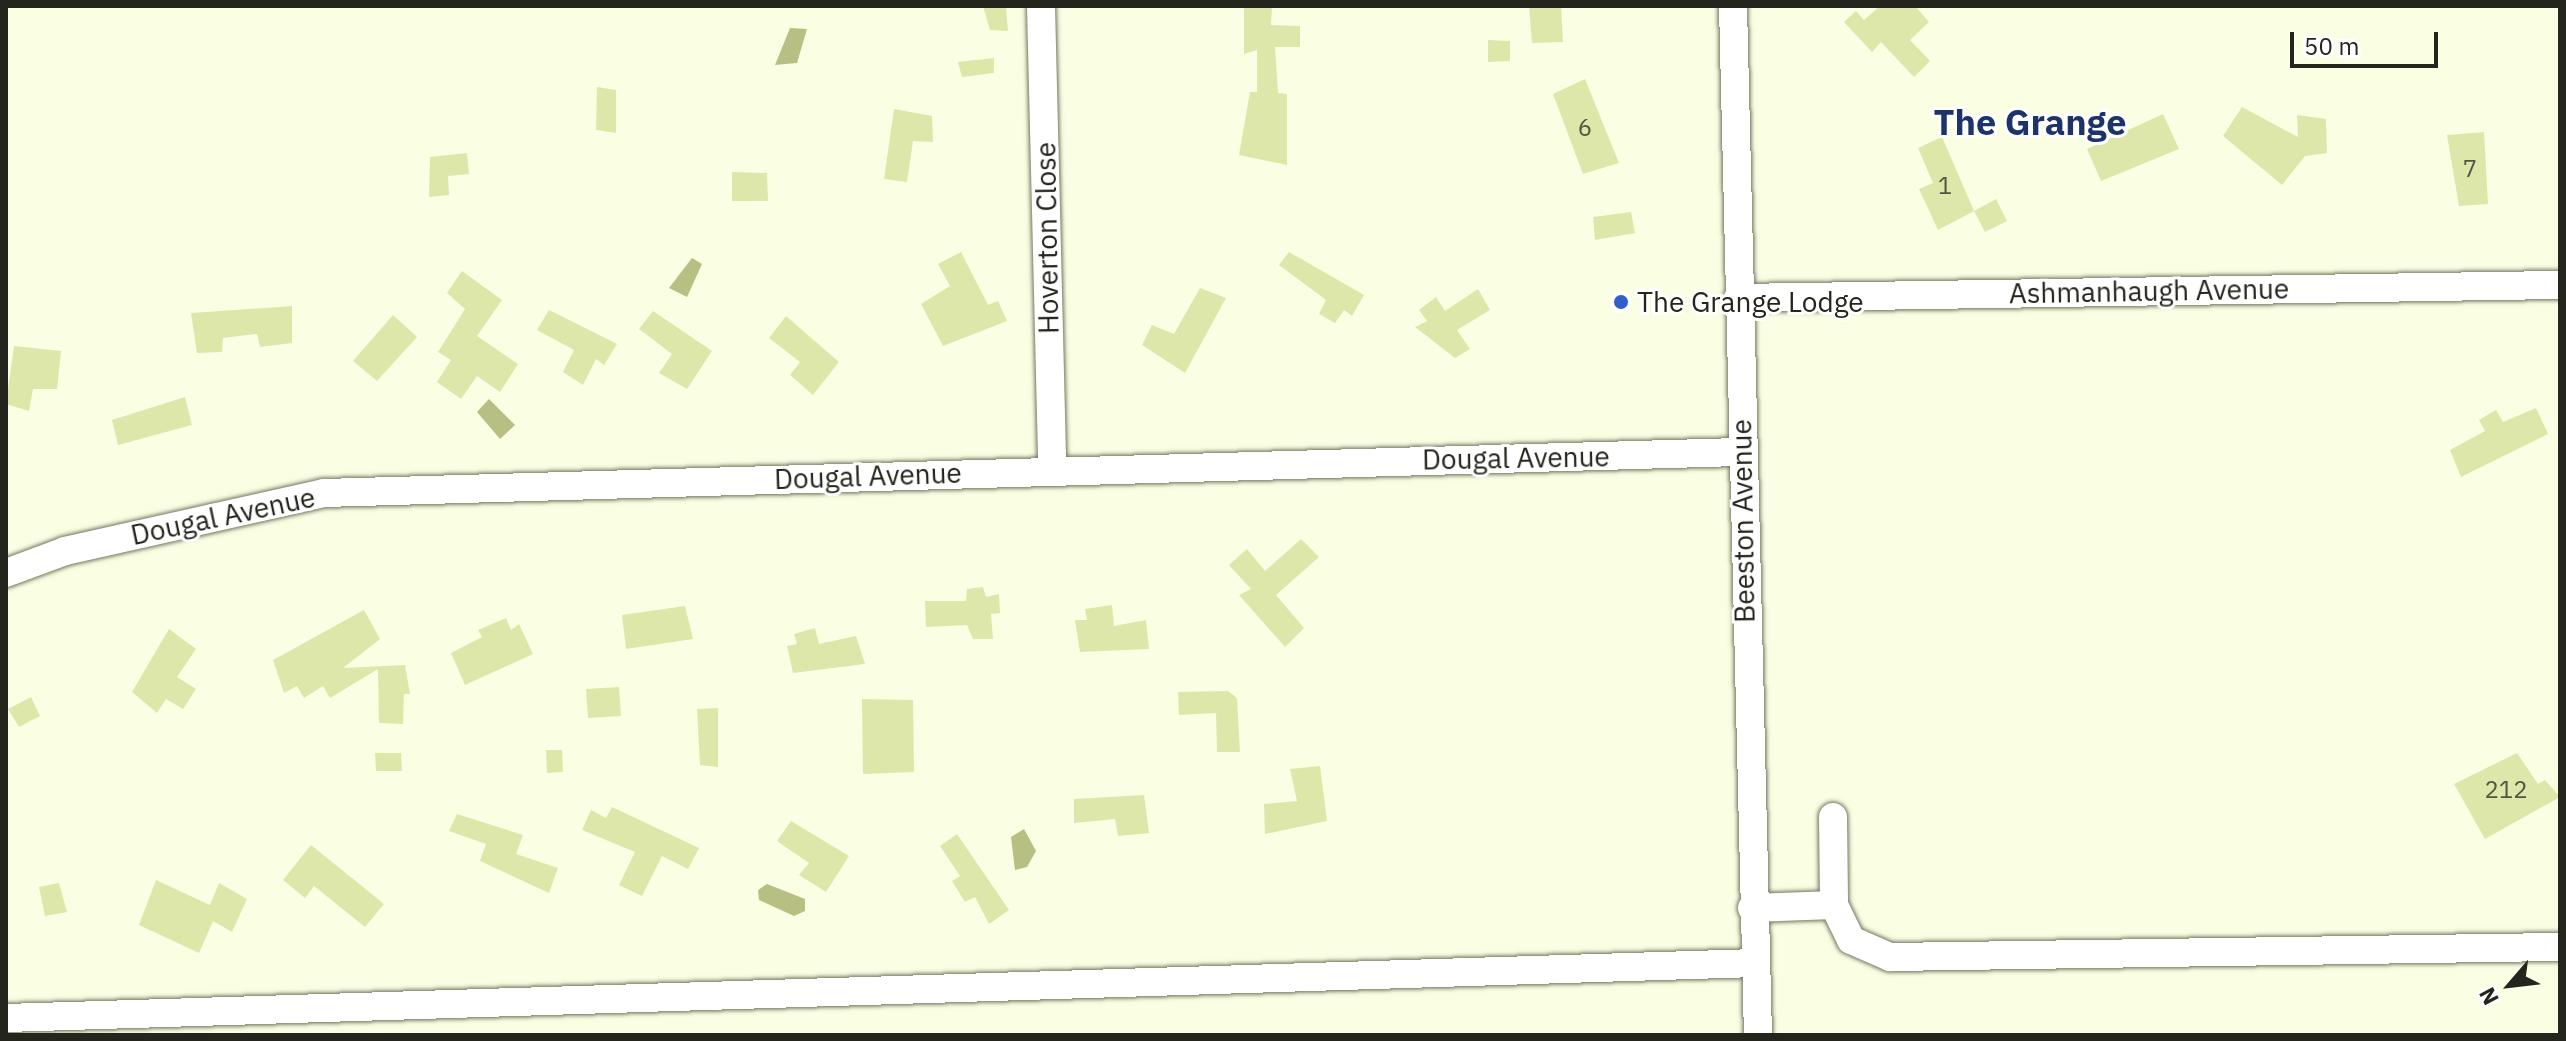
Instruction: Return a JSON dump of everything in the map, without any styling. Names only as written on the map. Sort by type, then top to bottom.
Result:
[{"type":"street","name":"Hoverton Close","points":[[1041,6],[1052,470]]},
{"type":"street","name":"Beeston Avenue","points":[[1733,6],[1752,908],[1758,1035]]},
{"type":"street","name":"Ashmanhaugh Avenue","points":[[1738,298],[2560,285]]},
{"type":"street","name":"Dougal Avenue","points":[[6,573],[65,551],[324,493],[1741,452]]},
{"type":"street","points":[[1833,817],[1834,905],[1851,940],[1890,957],[2560,947]]},
{"type":"street","points":[[1752,908],[1834,905]]},
{"type":"street","points":[[6,1018],[72,1027],[478,998],[1755,963]]},
{"type":"shaded area","points":[[790,28],[807,29],[797,63],[775,65]]},
{"type":"shaded area","points":[[692,258],[702,264],[687,297],[669,288]]},
{"type":"shaded area","points":[[489,399],[515,425],[500,439],[477,412]]},
{"type":"shaded area","points":[[1024,829],[1036,851],[1027,867],[1015,870],[1011,837]]},
{"type":"shaded area","points":[[767,884],[805,899],[805,911],[794,916],[759,900],[758,890]]},
{"type":"building","points":[[983,6],[1006,6],[1008,31],[990,30]]},
{"type":"building","points":[[1244,6],[1272,6],[1271,25],[1300,26],[1300,47],[1275,47],[1278,93],[1287,94],[1287,165],[1239,155],[1250,92],[1257,92],[1257,50],[1244,54]]},
{"type":"building","points":[[1529,6],[1561,6],[1563,42],[1532,43]]},
{"type":"building","points":[[1880,6],[1915,6],[1929,22],[1910,40],[1930,61],[1914,77],[1881,42],[1872,52],[1844,22],[1856,11],[1864,20]]},
{"type":"building","points":[[1488,40],[1510,41],[1510,61],[1488,62]]},
{"type":"building","points":[[994,58],[994,73],[962,77],[958,62]]},
{"type":"building","points":[[1585,79],[1619,163],[1583,174],[1553,94]]},
{"type":"building","points":[[597,87],[616,90],[616,133],[596,130]]},
{"type":"building","points":[[2242,107],[2298,137],[2297,115],[2326,119],[2327,153],[2305,156],[2282,185],[2223,136]]},
{"type":"building","points":[[894,109],[932,116],[933,142],[913,141],[907,182],[884,179]]},
{"type":"building","points":[[2163,114],[2179,149],[2101,181],[2087,149]]},
{"type":"building","points":[[2484,132],[2488,204],[2459,206],[2447,135]]},
{"type":"building","points":[[1942,137],[1974,211],[1938,230],[1919,189],[1933,183],[1918,148]]},
{"type":"building","points":[[467,153],[469,174],[448,176],[449,195],[429,197],[430,157]]},
{"type":"building","points":[[732,172],[767,173],[768,201],[732,201]]},
{"type":"building","points":[[1996,199],[2007,221],[1985,232],[1974,211]]},
{"type":"building","points":[[1631,212],[1635,233],[1595,240],[1593,217]]},
{"type":"building","points":[[961,252],[988,305],[998,301],[1007,321],[943,346],[921,304],[950,286],[938,264]]},
{"type":"building","points":[[1289,252],[1364,295],[1352,316],[1344,310],[1335,323],[1319,314],[1326,300],[1279,265]]},
{"type":"building","points":[[462,271],[502,300],[477,336],[518,364],[500,392],[477,376],[461,399],[437,382],[451,360],[438,352],[465,309],[447,293]]},
{"type":"building","points":[[1200,288],[1226,298],[1185,373],[1142,345],[1152,325],[1174,334]]},
{"type":"building","points":[[1478,289],[1490,310],[1457,330],[1470,349],[1455,358],[1415,327],[1427,321],[1419,310],[1436,297],[1445,311]]},
{"type":"building","points":[[292,306],[292,343],[260,347],[257,334],[223,338],[222,352],[197,353],[191,313]]},
{"type":"building","points":[[549,310],[617,344],[604,365],[596,359],[583,385],[563,372],[574,350],[537,330]]},
{"type":"building","points":[[653,311],[712,351],[687,389],[659,373],[672,354],[639,329]]},
{"type":"building","points":[[393,315],[417,337],[377,381],[353,361]]},
{"type":"building","points":[[786,316],[839,362],[813,395],[790,375],[800,362],[769,338]]},
{"type":"building","points":[[14,346],[61,351],[57,389],[33,389],[29,411],[6,404]]},
{"type":"building","points":[[185,397],[192,425],[118,445],[112,420]]},
{"type":"building","points":[[2536,408],[2548,434],[2461,477],[2450,450],[2485,431],[2479,420],[2496,410],[2503,422]]},
{"type":"building","points":[[1301,539],[1319,557],[1276,595],[1304,628],[1285,647],[1239,595],[1251,589],[1229,565],[1247,549],[1265,571]]},
{"type":"building","points":[[983,587],[986,597],[999,594],[1000,613],[991,614],[993,639],[973,639],[967,625],[926,627],[925,601],[966,601],[967,589]]},
{"type":"building","points":[[1112,605],[1114,626],[1146,620],[1149,649],[1080,652],[1075,620],[1087,620],[1085,609]]},
{"type":"building","points":[[685,606],[693,639],[626,649],[622,615]]},
{"type":"building","points":[[364,610],[380,639],[343,668],[405,665],[410,694],[404,694],[403,724],[379,723],[378,669],[330,698],[323,686],[304,698],[297,686],[284,693],[273,660]]},
{"type":"building","points":[[506,618],[511,630],[519,624],[533,654],[465,685],[451,653],[482,637],[478,630]]},
{"type":"building","points":[[815,628],[819,644],[856,636],[865,664],[793,673],[787,646],[797,644],[794,634]]},
{"type":"building","points":[[169,629],[196,649],[177,677],[196,689],[183,709],[166,699],[157,713],[132,692]]},
{"type":"building","points":[[619,687],[621,716],[588,718],[586,689]]},
{"type":"building","points":[[1228,691],[1237,698],[1240,752],[1217,752],[1216,713],[1179,715],[1178,692]]},
{"type":"building","points":[[31,697],[40,716],[19,727],[8,709]]},
{"type":"building","points":[[862,699],[913,700],[914,772],[863,774]]},
{"type":"building","points":[[718,708],[718,767],[700,765],[697,709]]},
{"type":"building","points":[[546,750],[562,750],[563,772],[547,773]]},
{"type":"building","points":[[375,753],[401,753],[402,771],[376,771]]},
{"type":"building","points":[[2517,753],[2538,784],[2545,780],[2560,797],[2485,839],[2454,784]]},
{"type":"building","points":[[1320,766],[1327,821],[1265,834],[1264,804],[1297,801],[1290,769]]},
{"type":"building","points":[[1144,795],[1149,833],[1118,836],[1115,819],[1074,823],[1074,799]]},
{"type":"building","points":[[612,807],[699,848],[688,869],[662,856],[642,896],[619,885],[635,852],[582,830],[591,810],[606,818]]},
{"type":"building","points":[[457,814],[523,835],[516,854],[558,868],[549,893],[480,861],[486,844],[449,831]]},
{"type":"building","points":[[791,821],[849,856],[826,892],[799,875],[809,863],[777,841]]},
{"type":"building","points":[[957,834],[1009,910],[989,924],[975,897],[965,902],[952,881],[960,876],[940,846]]},
{"type":"building","points":[[311,845],[384,904],[365,927],[314,886],[305,898],[283,880]]},
{"type":"building","points":[[156,880],[210,905],[219,883],[247,899],[232,932],[213,921],[199,953],[139,925]]},
{"type":"building","points":[[59,883],[67,912],[45,916],[39,887]]},
{"type":"place","name":"The Grange Lodge","points":[[1621,302]]},
{"type":"district","name":"The Grange","points":[[2030,122]]}]
